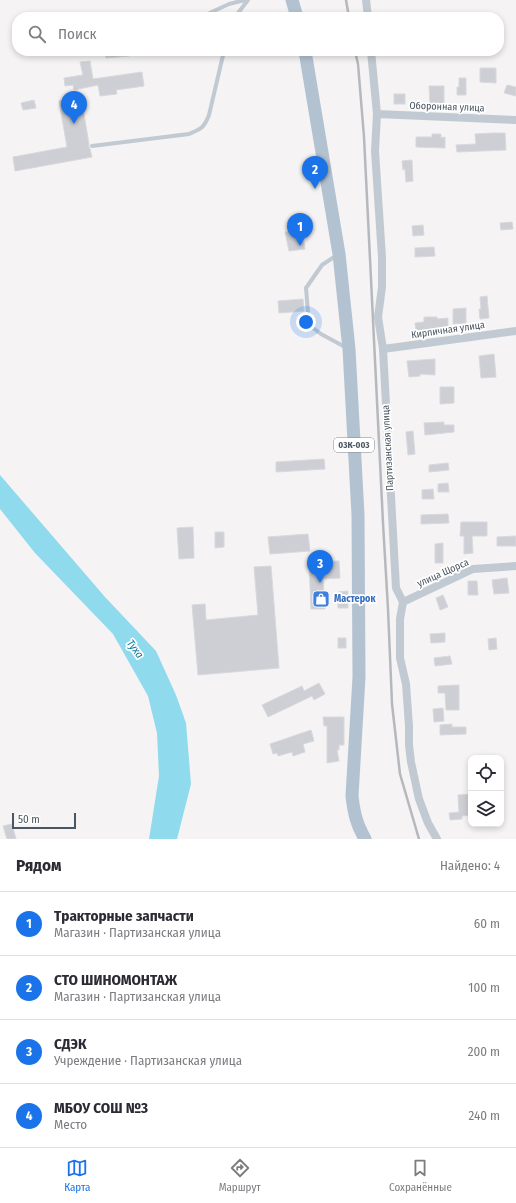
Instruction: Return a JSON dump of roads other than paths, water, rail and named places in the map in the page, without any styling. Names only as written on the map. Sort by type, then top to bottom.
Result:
[{"type":"main road","points":[[292,0],[296,12]]},
{"type":"main road","name":"03К-003","points":[[306,56],[339,254],[349,349],[358,515],[359,677],[352,796],[357,826],[364,839]]},
{"type":"street","points":[[366,0],[367,12]]},
{"type":"street","name":"Партизанская улица","points":[[371,56],[377,114],[375,151],[382,257],[382,287],[378,317],[383,349],[396,588],[403,602]]},
{"type":"street","name":"Оборонная улица","points":[[377,114],[516,120]]},
{"type":"street","name":"Кирпичная улица","points":[[383,349],[516,331]]},
{"type":"street","name":"улица Щорса","points":[[403,602],[473,569],[516,566]]},
{"type":"street","points":[[403,602],[400,619],[400,658],[406,684],[410,726],[409,745],[411,762],[419,799],[428,823],[437,839]]},
{"type":"lane","points":[[212,12],[229,4],[245,0]]},
{"type":"lane","points":[[239,12],[248,0]]},
{"type":"lane","points":[[92,146],[188,134],[206,125],[223,56]]},
{"type":"lane","points":[[339,254],[322,265],[306,288],[309,325],[321,334],[349,349]]},
{"type":"water","name":"Туха","points":[[0,475],[105,597],[156,651],[176,695],[186,723],[191,784],[177,839],[149,839],[159,776],[157,733],[148,696],[113,634],[35,553],[0,509]]},
{"type":"railway","points":[[346,0],[348,12]]},
{"type":"railway","points":[[356,56],[364,137],[392,704],[400,774],[419,839]]},
{"type":"place","name":"МБОУ СОШ №3","points":[[74,124]]},
{"type":"place","name":"СТО ШИНОМОНТАЖ","points":[[315,189]]},
{"type":"place","name":"Тракторные запчасти","points":[[300,246]]},
{"type":"place","name":"СДЭК","points":[[320,583]]},
{"type":"place","name":"Мастерок","points":[[321,599]]}]
